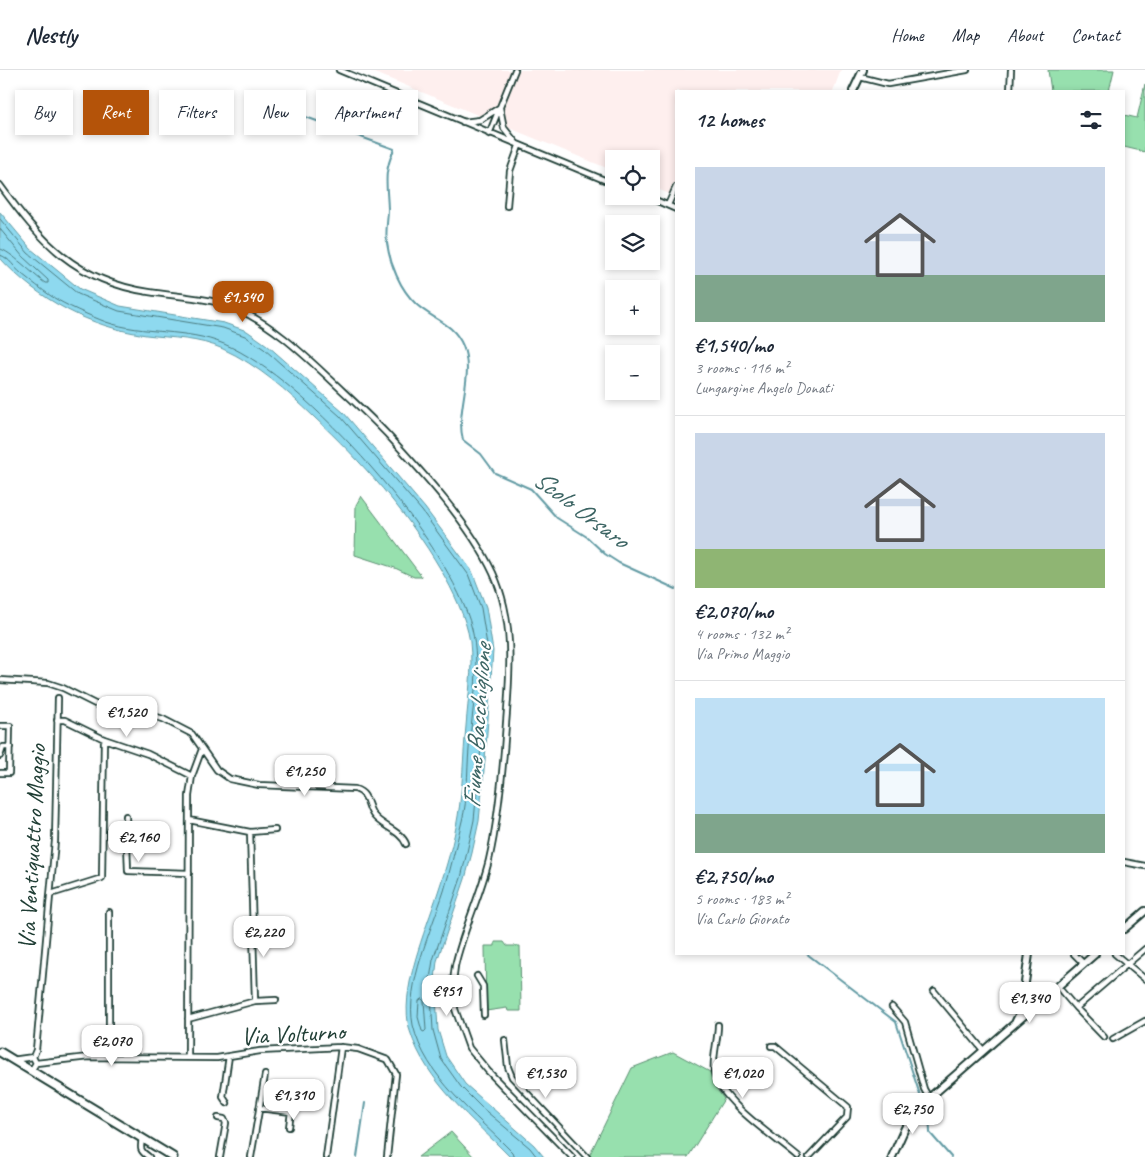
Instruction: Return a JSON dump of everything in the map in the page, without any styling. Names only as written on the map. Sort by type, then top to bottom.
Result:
[{"type":"main road","points":[[0,1052],[173,1157]]},
{"type":"street","points":[[339,70],[489,134],[605,180]]},
{"type":"street","points":[[489,134],[515,70]]},
{"type":"street","points":[[854,90],[863,70]]},
{"type":"street","points":[[860,77],[888,84],[967,70]]},
{"type":"street","points":[[1010,90],[1011,70]]},
{"type":"street","points":[[463,122],[480,120],[500,107]]},
{"type":"street","points":[[500,107],[504,128],[518,146]]},
{"type":"street","points":[[507,206],[510,171],[518,146]]},
{"type":"street","points":[[0,185],[44,241],[64,259],[96,278],[131,289],[211,300],[235,308],[261,321],[304,355],[378,425],[426,478],[453,512],[493,573],[505,608],[508,629],[510,670],[504,753],[494,834],[481,888],[458,951],[453,982],[455,1008],[469,1048],[488,1071],[572,1157]]},
{"type":"street","points":[[668,205],[675,189]]},
{"type":"street","points":[[660,202],[675,208]]},
{"type":"street","points":[[0,680],[48,683],[63,688],[111,712],[137,713],[162,718],[192,734],[217,770],[230,779],[259,785],[355,789],[362,792],[366,797],[372,814],[382,825],[401,837],[406,844]]},
{"type":"street","name":"Via Ventiquattro Maggio","points":[[28,1069],[30,1057],[36,1050],[51,894],[55,841],[58,698]]},
{"type":"street","points":[[58,720],[65,720],[104,739],[148,754],[192,776]]},
{"type":"street","points":[[0,726],[10,726],[9,773],[0,773]]},
{"type":"street","points":[[51,894],[102,878],[104,739]]},
{"type":"street","points":[[0,756],[3,747],[10,747]]},
{"type":"street","points":[[188,1057],[189,820],[192,776],[202,749]]},
{"type":"street","points":[[126,816],[128,872],[189,873]]},
{"type":"street","points":[[189,820],[250,832],[275,830]]},
{"type":"street","points":[[250,832],[255,1001]]},
{"type":"street","points":[[1125,862],[1145,866]]},
{"type":"street","points":[[1125,928],[1145,911]]},
{"type":"street","points":[[109,912],[109,1057]]},
{"type":"street","points":[[1076,1008],[1145,949]]},
{"type":"street","points":[[1011,1026],[1021,1011],[1029,955]]},
{"type":"street","points":[[1075,955],[1084,964]]},
{"type":"street","points":[[892,1157],[905,1128],[921,1105],[1094,955]]},
{"type":"street","points":[[1116,955],[1145,979]]},
{"type":"street","points":[[477,976],[484,986],[484,1015]]},
{"type":"street","points":[[1058,987],[1104,1037]]},
{"type":"street","points":[[934,991],[983,1050]]},
{"type":"street","points":[[1023,999],[1028,1005],[1036,1005]]},
{"type":"street","points":[[188,1019],[255,1001],[276,1000]]},
{"type":"street","points":[[1021,1011],[1036,1005]]},
{"type":"street","points":[[892,1007],[905,1022],[928,1098]]},
{"type":"street","points":[[1113,1039],[1145,1021]]},
{"type":"street","points":[[718,1025],[718,1039],[713,1068],[719,1083],[734,1104],[798,1157]]},
{"type":"street","points":[[505,1040],[508,1068],[512,1077],[587,1157]]},
{"type":"street","points":[[771,1046],[775,1046],[848,1107],[847,1117],[809,1157]]},
{"type":"street","points":[[326,1157],[341,1047]]},
{"type":"street","name":"Via Volturno","points":[[36,1063],[109,1057],[229,1056],[260,1051],[341,1047],[368,1052],[388,1060],[396,1074],[397,1080],[387,1157]]},
{"type":"street","points":[[227,1103],[223,1097],[229,1056]]},
{"type":"street","points":[[12,1060],[30,1057],[36,1063],[28,1069]]},
{"type":"street","points":[[251,1157],[264,1076]]},
{"type":"street","points":[[289,1127],[294,1088]]},
{"type":"street","points":[[259,1108],[291,1112]]},
{"type":"street","points":[[218,1118],[224,1119],[226,1122],[220,1157]]},
{"type":"street","points":[[142,1138],[140,1148],[149,1157]]},
{"type":"shaded area","points":[[368,70],[841,70],[833,90],[675,90],[675,197],[660,190],[660,150],[605,150],[605,167]]},
{"type":"green space","points":[[1048,70],[1114,70],[1109,90],[1051,90]]},
{"type":"green space","points":[[1145,84],[1145,152],[1125,147],[1125,115],[1137,118]]},
{"type":"green space","points":[[361,496],[422,577],[414,577],[395,568],[355,555],[356,505]]},
{"type":"green space","points":[[495,942],[504,942],[507,946],[520,946],[521,1011],[508,1011],[507,1008],[486,1011],[485,946],[495,946]]},
{"type":"green space","points":[[673,1052],[710,1072],[713,1084],[724,1099],[688,1157],[589,1156],[632,1068]]},
{"type":"green space","points":[[451,1132],[474,1157],[418,1157]]},
{"type":"water","name":"Fiume Bacchiglione","points":[[0,212],[31,249],[80,289],[120,306],[224,323],[247,331],[267,345],[344,413],[425,508],[472,571],[486,607],[493,651],[485,760],[479,821],[472,853],[437,961],[435,979],[438,1030],[446,1056],[465,1084],[534,1145],[544,1157],[510,1157],[452,1100],[427,1067],[417,1050],[410,1031],[407,1015],[410,980],[447,864],[458,816],[470,684],[471,652],[468,633],[458,604],[441,570],[414,528],[383,489],[314,417],[272,379],[236,355],[214,345],[185,339],[146,335],[105,326],[48,299],[31,287],[0,258]]},
{"type":"waterway","name":"Scolo Orsaro","points":[[306,117],[394,149],[386,179],[388,209],[386,235],[388,251],[393,268],[410,298],[422,309],[448,326],[459,338],[463,346],[467,369],[461,417],[463,440],[481,454],[495,473],[531,489],[557,518],[587,537],[605,554],[619,563],[675,589]]},
{"type":"waterway","name":"Scolo Orsaro","points":[[808,955],[896,1022],[920,1095],[929,1110],[930,1133],[951,1157]]},
{"type":"waterway","points":[[357,1157],[365,1103]]}]
